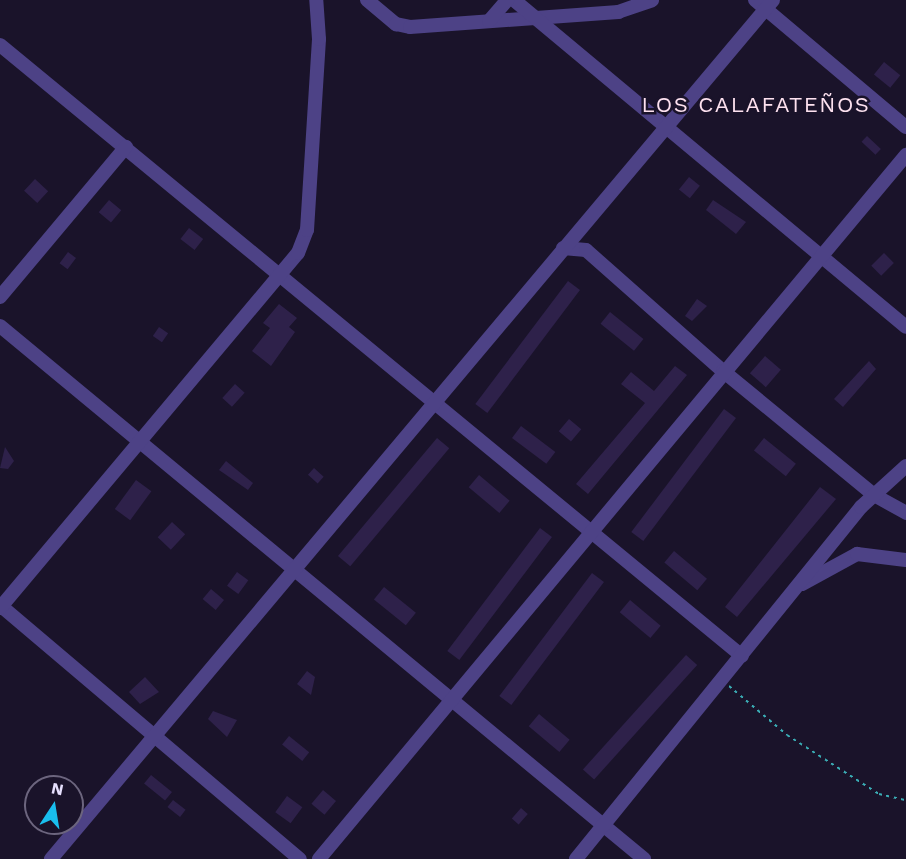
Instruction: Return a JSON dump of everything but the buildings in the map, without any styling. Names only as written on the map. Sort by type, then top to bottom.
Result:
[{"type":"street","points":[[300,859],[155,741],[0,607],[141,446],[283,275],[307,230],[319,39],[316,0]]},
{"type":"street","points":[[367,0],[402,27],[618,12],[652,0]]},
{"type":"street","points":[[489,21],[507,0]]},
{"type":"street","points":[[514,0],[906,327]]},
{"type":"street","points":[[51,859],[155,741],[563,248],[667,127],[765,3],[906,127]]},
{"type":"street","points":[[0,45],[283,275],[434,404],[742,656]]},
{"type":"street","points":[[0,297],[126,147]]},
{"type":"street","points":[[319,859],[723,371],[906,155]]},
{"type":"street","points":[[563,248],[586,250],[723,371],[874,495],[906,513]]},
{"type":"street","points":[[0,326],[141,446],[298,569],[450,702],[644,859]]},
{"type":"street","points":[[576,859],[723,681],[795,588],[874,495],[906,466]]},
{"type":"street","points":[[795,588],[857,554],[906,560]]},
{"type":"path","points":[[723,681],[787,735],[879,794],[906,800]]},
{"type":"district","name":"LOS CALAFATEÑOS","points":[[756,105]]}]
